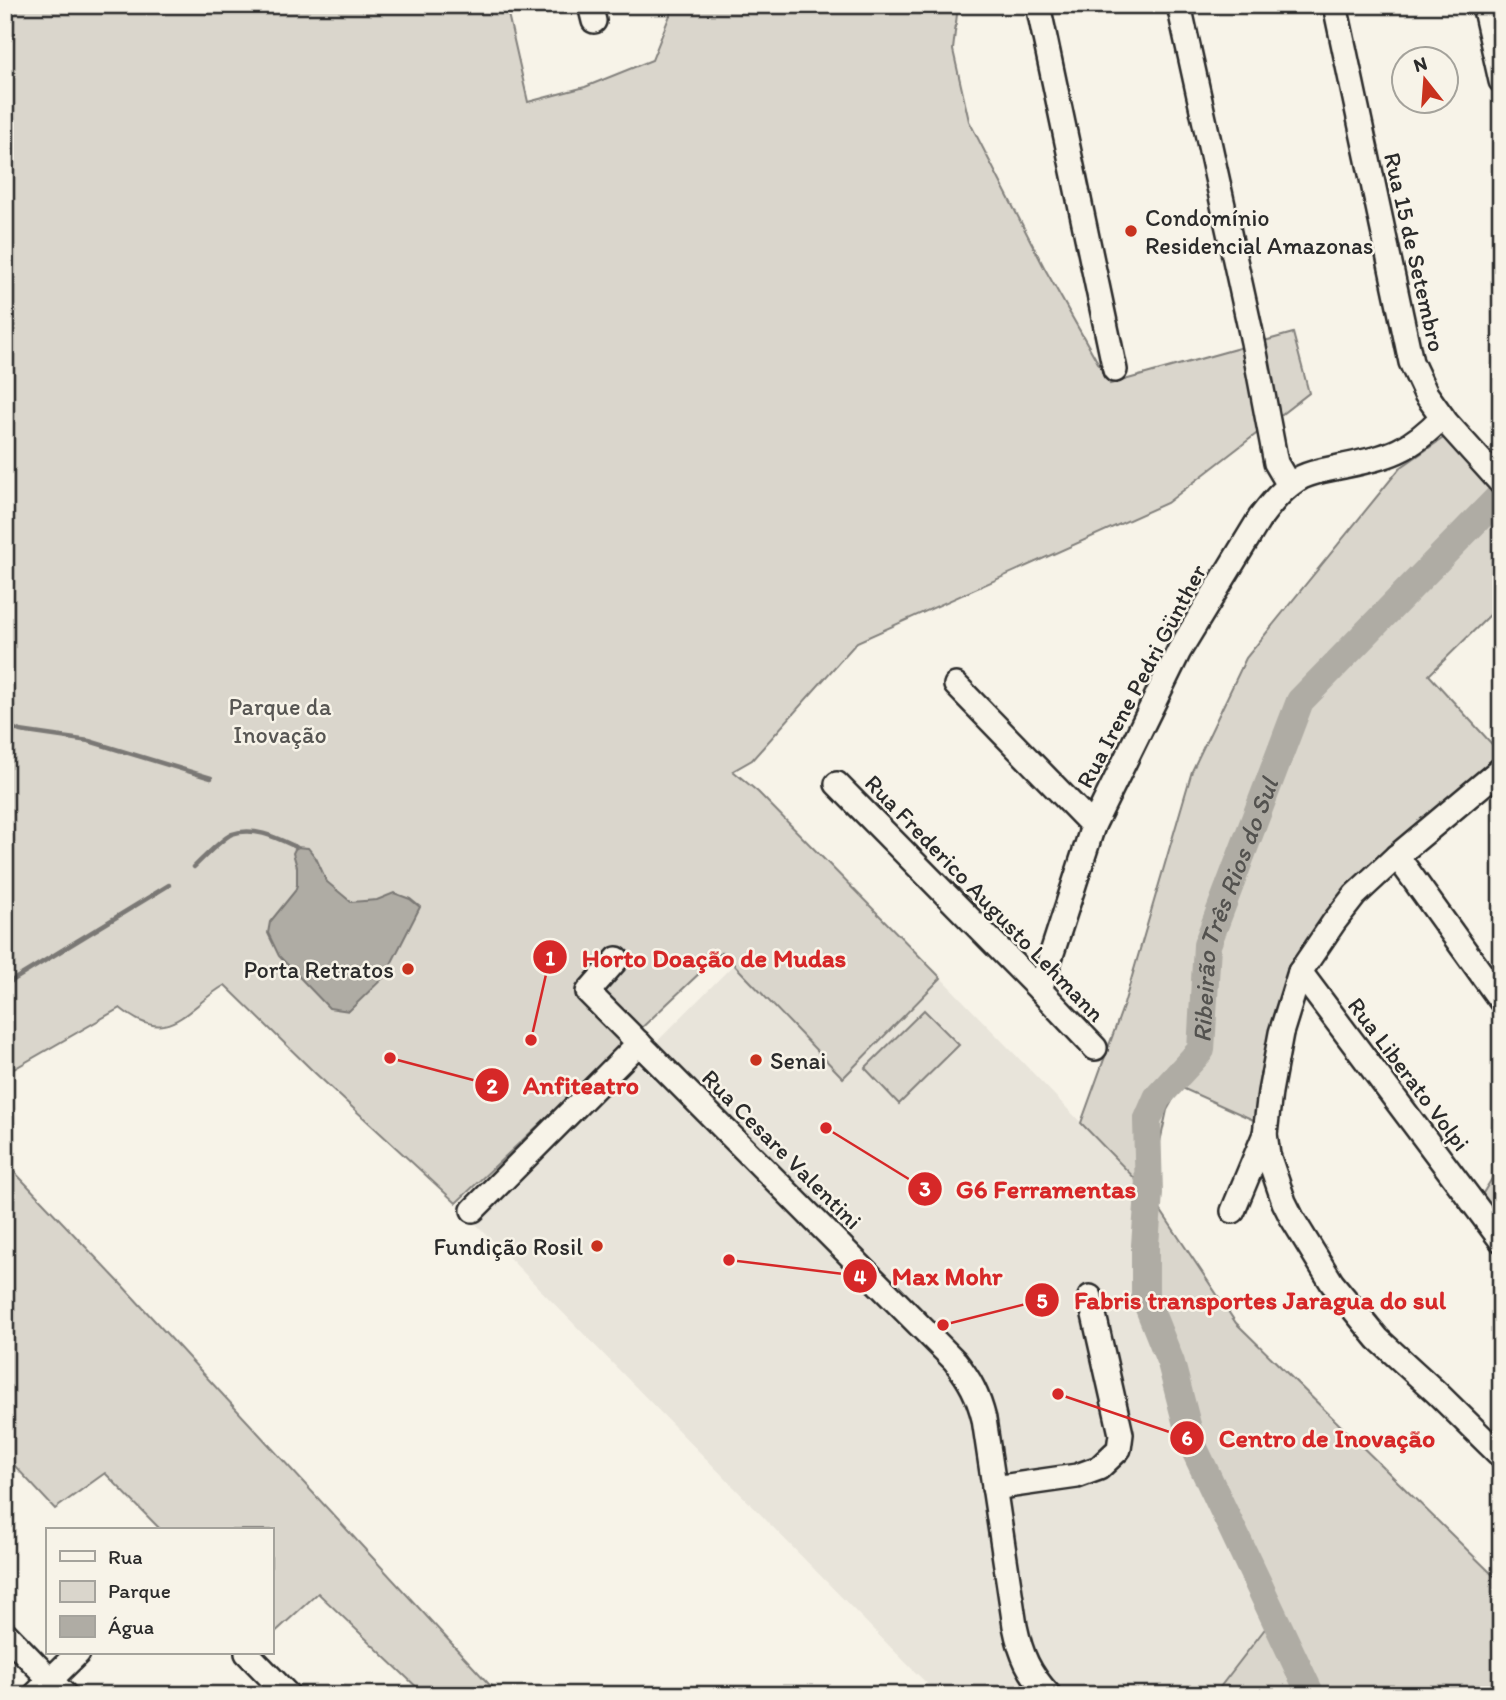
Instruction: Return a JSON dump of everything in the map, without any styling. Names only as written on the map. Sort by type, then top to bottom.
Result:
[{"type":"street","points":[[1038,5],[1115,370]]},
{"type":"street","points":[[1179,5],[1253,342],[1276,463],[1289,485]]},
{"type":"street","name":"Rua 15 de Setembro","points":[[1335,5],[1411,362],[1426,394],[1442,417],[1501,483]]},
{"type":"street","points":[[1484,5],[1501,81]]},
{"type":"street","name":"Rua Irene Pedri Günther","points":[[1040,990],[1093,826],[1179,651],[1260,518],[1289,485],[1305,476],[1396,453],[1426,433],[1442,417]]},
{"type":"street","points":[[956,685],[1093,826]]},
{"type":"street","points":[[1501,769],[1355,895],[1300,972],[1281,1032],[1265,1134],[1268,1155],[1284,1202],[1332,1283],[1378,1339],[1501,1456]]},
{"type":"street","name":"Rua Frederico Augusto Lehmann","points":[[837,785],[1095,1048]]},
{"type":"street","points":[[1397,856],[1501,1001]]},
{"type":"street","name":"Rua Cesare Valentini","points":[[617,959],[588,992],[968,1377],[978,1397],[984,1419],[1019,1647],[1027,1665],[1049,1695]]},
{"type":"street","name":"Rua Liberato Volpi","points":[[1300,972],[1501,1240]]},
{"type":"street","points":[[473,1210],[639,1043]]},
{"type":"street","points":[[1233,1211],[1265,1134]]},
{"type":"street","points":[[994,1488],[1077,1476],[1099,1468],[1119,1449],[1121,1434],[1090,1297]]},
{"type":"street","points":[[5,1633],[50,1690],[77,1654]]},
{"type":"street","points":[[248,1654],[288,1695]]},
{"type":"shaded area","points":[[734,964],[843,1078],[941,978],[1149,1193],[1236,1323],[1501,1582],[1501,1695],[939,1695],[476,1224]]},
{"type":"green space","name":"Parque da Inovação","points":[[5,5],[506,5],[528,102],[585,87],[652,60],[674,5],[958,5],[953,50],[969,121],[1045,269],[1110,384],[1293,333],[1309,393],[1167,503],[857,642],[752,760],[733,771],[758,792],[941,978],[843,1078],[722,952],[456,1203],[315,1073],[225,985],[187,1013],[165,1025],[152,1025],[137,1020],[120,1008],[5,1074]]},
{"type":"green space","points":[[1449,434],[1501,497],[1501,604],[1429,675],[1501,754],[1501,759],[1332,904],[1291,965],[1258,1122],[1180,1087],[1167,1110],[1149,1193],[1081,1123],[1124,1004],[1192,771],[1246,658],[1400,468]]},
{"type":"green space","points":[[924,1010],[959,1045],[899,1104],[865,1068]]},
{"type":"green space","points":[[5,1162],[499,1695],[425,1695],[318,1593],[273,1634],[273,1528],[159,1528],[105,1473],[55,1509],[14,1465],[5,1471]]},
{"type":"green space","points":[[1501,1164],[1501,1232],[1480,1198]]},
{"type":"green space","points":[[1149,1193],[1236,1323],[1501,1583],[1501,1695],[1214,1695],[1274,1617],[1192,1444],[1171,1363],[1145,1298]]},
{"type":"water","points":[[296,847],[308,848],[316,858],[327,882],[351,902],[377,900],[394,893],[410,899],[420,907],[385,976],[349,1011],[329,1008],[279,956],[268,933],[270,922],[297,885],[297,867],[293,853]]},
{"type":"waterway","name":"Ribeirão Três Rios do Sul","points":[[1311,1695],[1192,1444],[1171,1363],[1145,1298],[1149,1193],[1147,1121],[1157,1098],[1201,1050],[1207,945],[1300,701],[1500,496]]},
{"type":"waterway","points":[[5,725],[20,731],[89,741],[211,778]]},
{"type":"waterway","points":[[194,867],[223,840],[240,832],[265,834],[296,847]]},
{"type":"waterway","points":[[5,985],[169,885]]},
{"type":"place","name":"Condomínio Residencial Amazonas","points":[[1131,231]]},
{"type":"place","name":"Porta Retratos","points":[[408,969]]},
{"type":"place","name":"Horto Doação de Mudas","points":[[531,1040]]},
{"type":"place","name":"Anfiteatro","points":[[390,1058]]},
{"type":"place","name":"Senai","points":[[756,1060]]},
{"type":"place","name":"G6 Ferramentas","points":[[826,1128]]},
{"type":"place","name":"Fundição Rosil","points":[[597,1246]]},
{"type":"place","name":"Max Mohr","points":[[729,1260]]},
{"type":"place","name":"Fabris transportes Jaragua do sul","points":[[943,1325]]},
{"type":"place","name":"Centro de Inovação","points":[[1058,1394]]}]
